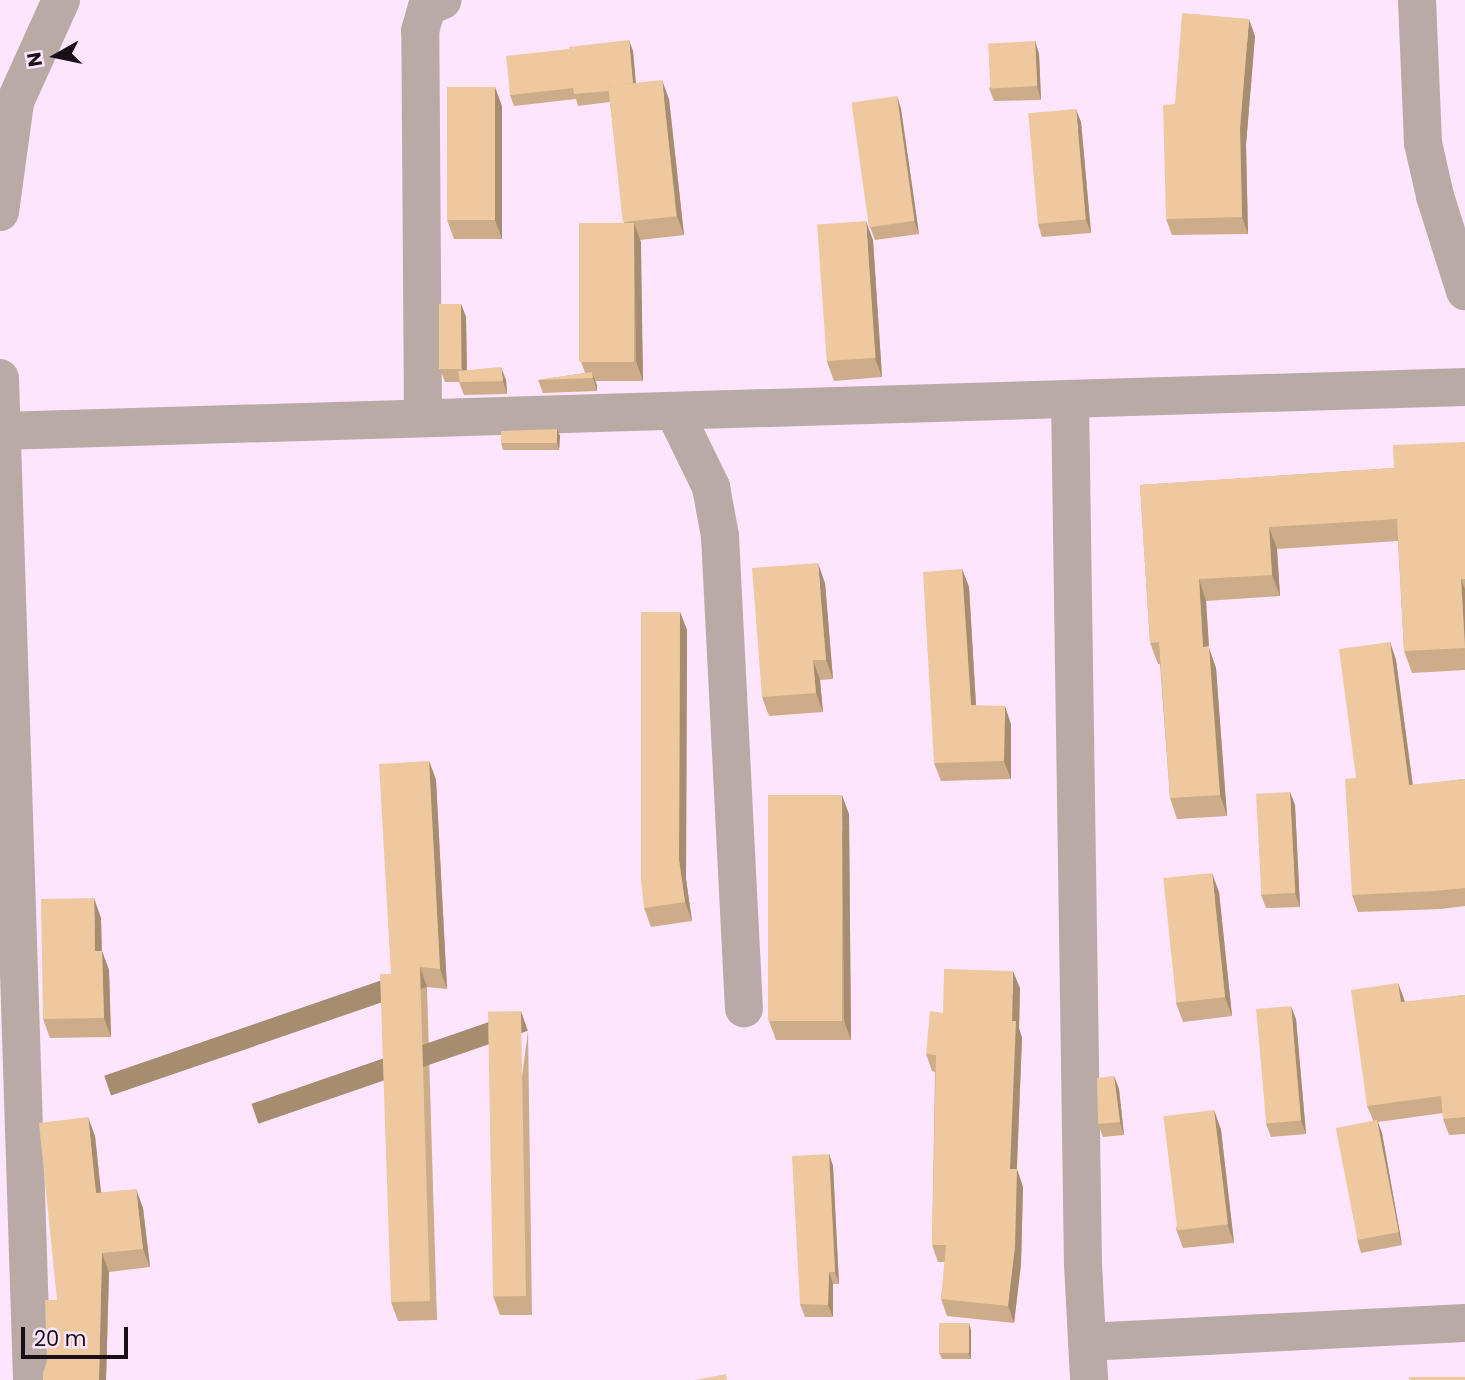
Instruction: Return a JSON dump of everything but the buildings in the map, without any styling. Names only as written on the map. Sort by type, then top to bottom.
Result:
[{"type":"street","points":[[0,212],[15,102],[61,0]]},
{"type":"street","points":[[423,418],[420,31],[427,7],[443,0]]},
{"type":"street","points":[[1417,0],[1423,143],[1436,197],[1465,291]]},
{"type":"street","points":[[0,378],[32,1380]]},
{"type":"street","points":[[1,431],[1465,387]]},
{"type":"street","points":[[1070,399],[1082,1237],[1089,1380]]},
{"type":"street","points":[[674,411],[711,487],[720,536],[744,1008]]},
{"type":"street","points":[[1087,1342],[1465,1323]]}]
